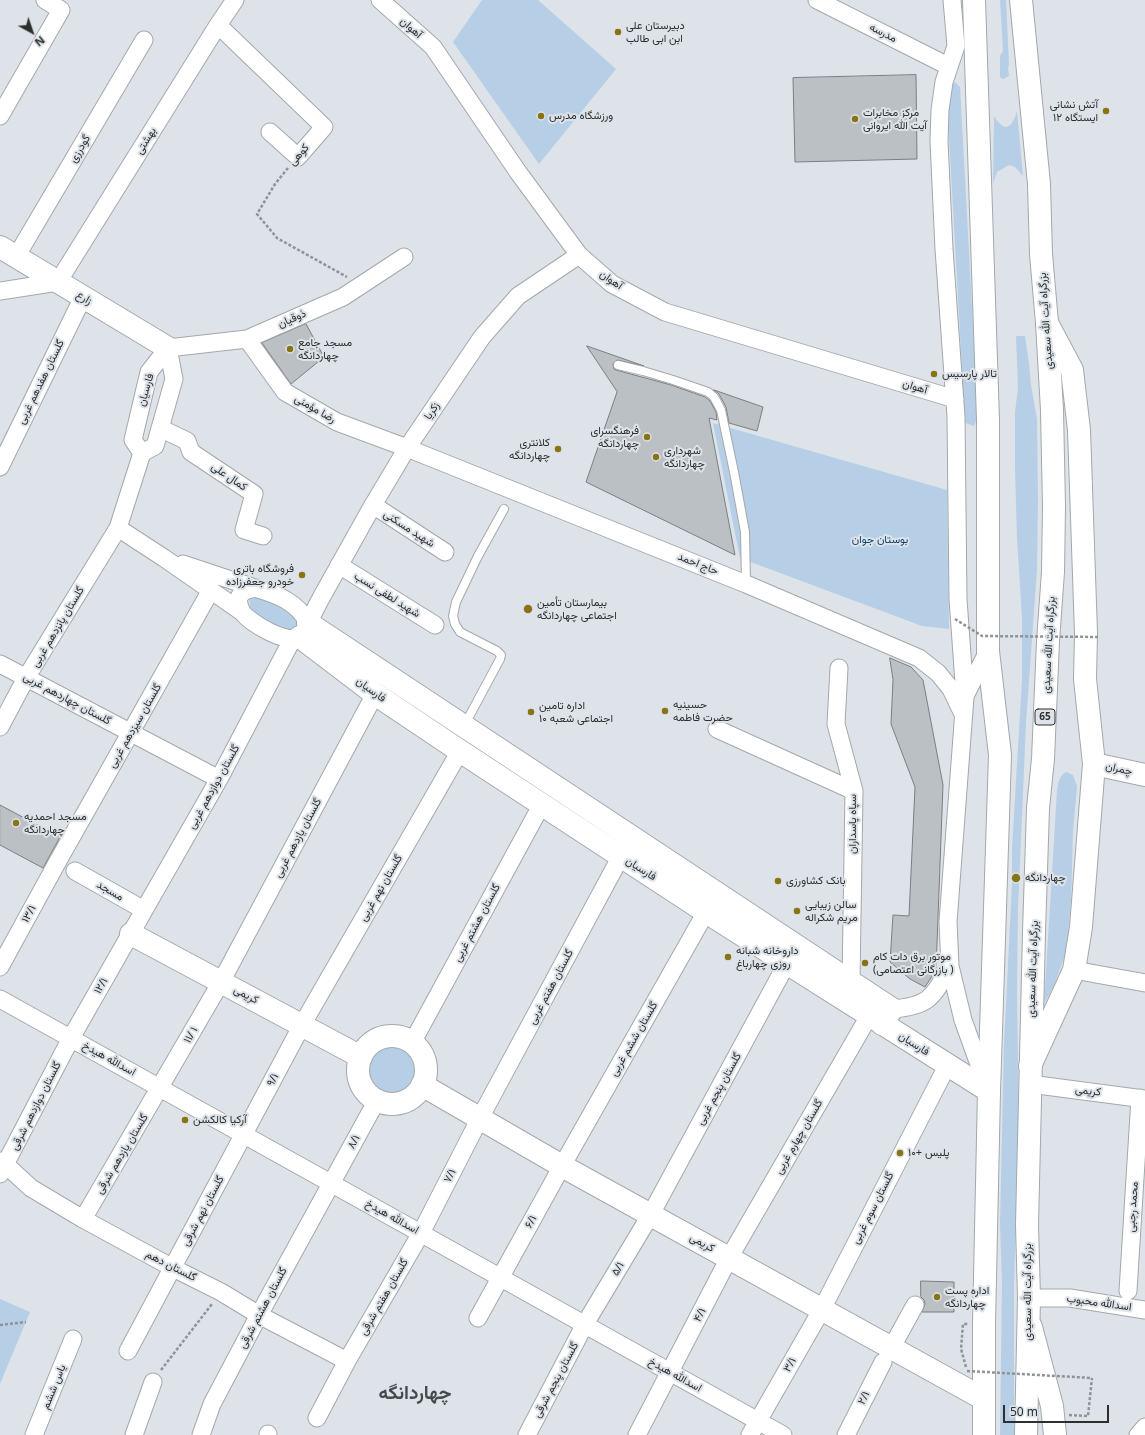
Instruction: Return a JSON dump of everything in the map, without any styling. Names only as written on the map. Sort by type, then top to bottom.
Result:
[{"type":"main road","points":[[974,0],[966,46],[988,420],[988,651],[1000,755],[989,1091],[984,1435]]},
{"type":"main road","name":"بزرگراه آیت الله سعیدی","points":[[1021,0],[1038,177],[1041,254],[1047,323],[1052,416],[1054,507],[1053,572],[1048,641],[1043,759],[1038,808],[1027,1225],[1028,1307],[1026,1435]]},
{"type":"main road","name":"زارع","points":[[8,252],[168,348]]},
{"type":"main road","points":[[1030,1075],[1074,970],[1081,927],[1094,764],[1085,679],[1086,633],[1079,430],[1072,370],[1047,323]]},
{"type":"main road","name":"فارسیان","points":[[300,627],[463,727],[850,982],[881,1016]]},
{"type":"main road","name":"فارسیان","points":[[300,627],[375,694],[787,964],[881,1016],[947,1066],[989,1091]]},
{"type":"main road","name":"چمران","points":[[1094,764],[1145,775]]},
{"type":"main road","name":"کریمی","points":[[131,934],[361,1057]]},
{"type":"main road","points":[[393,1036],[403,1038],[412,1043],[420,1051],[425,1062],[426,1074],[422,1085],[416,1094],[406,1101],[395,1104],[384,1103],[377,1100],[365,1091],[360,1080],[358,1069],[361,1057],[366,1049],[373,1042],[393,1036]]},
{"type":"main road","name":"کریمی","points":[[422,1085],[562,1166],[822,1308],[887,1354],[984,1399]]},
{"type":"main road","points":[[1028,1307],[1052,1406],[1055,1435]]},
{"type":"street","points":[[0,116],[61,10],[45,0]]},
{"type":"street","name":"بهشتی","points":[[58,282],[235,0]]},
{"type":"street","name":"آهوان","points":[[380,0],[433,47],[518,172],[579,256],[612,284],[666,312],[955,400]]},
{"type":"street","name":"مدرسه","points":[[817,0],[948,66]]},
{"type":"street","points":[[952,0],[966,46],[948,66],[940,110],[939,141],[944,249],[955,400],[958,599],[965,697],[948,922],[950,966],[963,1020],[989,1091]]},
{"type":"street","name":"کوهی","points":[[218,25],[324,127],[298,157]]},
{"type":"street","name":"گودرزی","points":[[8,252],[144,40]]},
{"type":"street","points":[[270,132],[298,157]]},
{"type":"street","name":"زکریا","points":[[300,627],[321,598],[407,448],[482,337],[518,296],[579,256]]},
{"type":"street","name":"ذوقیان","points":[[168,348],[247,339],[343,296],[404,257]]},
{"type":"street","points":[[0,291],[58,282]]},
{"type":"street","name":"گلستان هفدهم غربی","points":[[0,467],[83,297]]},
{"type":"street","name":"رضا مؤمنی","points":[[247,339],[285,392],[337,422],[407,448]]},
{"type":"street","name":"فارسیان","points":[[168,348],[174,379],[155,446],[142,453],[133,440],[149,372],[168,348]]},
{"type":"street","name":"کمال علی","points":[[160,428],[187,441],[191,452],[254,494],[244,530],[263,536]]},
{"type":"street","name":"حاج احمد","points":[[407,448],[746,584],[919,658],[938,673],[951,689],[963,715]]},
{"type":"street","points":[[142,453],[118,528],[211,590],[242,612],[254,623],[267,631],[279,636],[300,627],[288,600],[275,594],[164,558]]},
{"type":"street","name":"شهید مسکنی","points":[[373,505],[445,552]]},
{"type":"street","name":"گلستان پانزدهم غربی","points":[[0,726],[26,678],[118,528]]},
{"type":"street","name":"شهید لطفی نسب","points":[[339,565],[435,625]]},
{"type":"street","points":[[242,612],[238,600],[240,594],[245,590],[255,588]]},
{"type":"street","name":"گلستان سیزدهم غربی","points":[[58,861],[211,590]]},
{"type":"street","name":"گلستان دوازدهم غربی","points":[[131,934],[219,778],[300,627]]},
{"type":"street","points":[[965,697],[988,651]]},
{"type":"street","name":"گلستان چهاردهم غربی","points":[[0,664],[219,778]]},
{"type":"street","name":"سپاه پاسداران","points":[[839,668],[836,724],[854,791],[850,982]]},
{"type":"street","name":"گلستان یازدهم غربی","points":[[221,982],[375,694]]},
{"type":"street","points":[[717,729],[854,791]]},
{"type":"street","name":"گلستان نهم غربی","points":[[302,1025],[460,751]]},
{"type":"street","name":"گلستان هشتم غربی","points":[[412,1043],[542,804]]},
{"type":"street","name":"گلستان هفتم غربی","points":[[480,1118],[621,856]]},
{"type":"street","name":"۱۳/۱","points":[[0,967],[58,861]]},
{"type":"street","name":"مسجد","points":[[75,871],[144,910]]},
{"type":"street","name":"گلستان ششم غربی","points":[[562,1166],[706,912]]},
{"type":"street","name":"۱۲/۱","points":[[71,1038],[131,934]]},
{"type":"street","name":"گلستان پنجم غربی","points":[[651,1214],[787,964]]},
{"type":"street","points":[[881,1016],[927,1000],[937,991],[950,966]]},
{"type":"street","points":[[1074,970],[1145,983]]},
{"type":"street","name":"۱۱/ ۱","points":[[160,1088],[221,982]]},
{"type":"street","name":"اسدالله هیدخ","points":[[0,999],[671,1372],[754,1428],[783,1435]]},
{"type":"street","name":"گلستان چهارم غربی","points":[[729,1258],[881,1016]]},
{"type":"street","name":"۹/۱","points":[[244,1135],[302,1025]]},
{"type":"street","name":"گلستان دوازدهم شرقی","points":[[2,1167],[71,1038]]},
{"type":"street","name":"گلستان سوم غربی","points":[[822,1308],[947,1066]]},
{"type":"street","name":"کریمی","points":[[1030,1075],[1142,1098]]},
{"type":"street","name":"گلستان یازدهم شرقی","points":[[83,1219],[160,1088]]},
{"type":"street","name":"محمد رجبی","points":[[1128,1291],[1142,1098]]},
{"type":"street","name":"۸/۱","points":[[332,1184],[377,1100]]},
{"type":"street","name":"۷/۱","points":[[421,1233],[480,1118]]},
{"type":"street","name":"گلستان نهم شرقی","points":[[128,1351],[244,1135]]},
{"type":"street","name":"۶/۱","points":[[478,1318],[562,1166]]},
{"type":"street","name":"گلستان دهم","points":[[2,1167],[31,1188],[83,1219],[347,1361]]},
{"type":"street","name":"گلستان هشتم شرقی","points":[[201,1435],[212,1404],[259,1315],[332,1184]]},
{"type":"street","name":"۵/۱","points":[[585,1324],[651,1214]]},
{"type":"street","name":"گلستان هفتم شرقی","points":[[317,1418],[347,1361],[421,1233]]},
{"type":"street","name":"۴/۱","points":[[637,1435],[729,1258]]},
{"type":"street","name":"اسدالله محبوب","points":[[1028,1307],[1070,1298],[1145,1310]]},
{"type":"street","name":"۲/۱","points":[[846,1435],[887,1354],[915,1305]]},
{"type":"street","name":"۳/۱","points":[[754,1428],[822,1308]]},
{"type":"street","name":"گلستان پنجم شرقی","points":[[527,1435],[585,1324]]},
{"type":"street","name":"یاس ششم","points":[[34,1435],[73,1339]]},
{"type":"street","points":[[134,1435],[153,1382]]},
{"type":"street","points":[[1138,1435],[1145,1426]]},
{"type":"lane","points":[[618,365],[673,380],[708,392],[714,397],[720,410],[734,472],[744,532],[746,584]]},
{"type":"lane","points":[[463,727],[500,659],[501,654],[460,632],[454,624],[453,616],[456,602],[478,556],[504,508]]},
{"type":"path","name":"کوهی","points":[[298,157],[275,184],[258,214],[277,238],[348,278]]},
{"type":"path","points":[[955,619],[982,636],[1100,637]]},
{"type":"path","points":[[153,1382],[221,1292]]},
{"type":"path","points":[[0,1325],[26,1322]]},
{"type":"path","points":[[962,1324],[962,1355],[967,1371],[1092,1378],[1088,1416]]},
{"type":"green space","name":"ورزشگاه مدرس","points":[[482,0],[538,0],[616,69],[539,164],[453,42]]},
{"type":"green space","points":[[1000,0],[1006,0],[1009,64],[1009,76],[1003,79],[1000,77],[1000,56],[1003,51]]},
{"type":"green space","points":[[955,82],[960,87],[978,416],[974,426],[965,423],[948,119],[950,88]]},
{"type":"green space","points":[[1017,111],[1023,176],[1015,167],[1009,165],[997,172],[993,183],[994,116],[998,122],[1005,127],[1008,127],[1013,121]]},
{"type":"green space","points":[[1016,336],[1025,336],[1037,419],[1037,570],[1026,723],[1018,909],[1017,991],[1019,1126],[1014,1284],[1014,1435],[1000,1435],[1002,1283],[1000,1223],[1004,1044],[1012,884],[1012,848],[1022,680],[1022,618],[1017,538],[1015,469],[1015,412],[1018,388]]},
{"type":"green space","name":"بوستان جوان","points":[[713,423],[947,490],[949,629],[922,626],[740,558]]},
{"type":"green space","points":[[255,595],[283,606],[297,620],[296,625],[288,630],[283,630],[257,614],[250,607],[249,598]]},
{"type":"green space","points":[[1066,772],[1073,775],[1077,786],[1073,832],[1071,901],[1067,945],[1054,985],[1044,1004],[1057,791],[1060,778]]},
{"type":"green space","points":[[388,1046],[398,1046],[411,1053],[418,1066],[418,1076],[411,1089],[398,1096],[388,1096],[379,1092],[372,1085],[368,1076],[368,1066],[372,1057],[379,1050]]},
{"type":"green space","points":[[0,1299],[30,1312],[0,1384]]},
{"type":"building","name":"مرکز مخابرات آیت الله ایروانی","points":[[916,75],[917,159],[795,162],[793,78]]},
{"type":"building","name":"مسجد جامع چهاردانگه","points":[[306,324],[324,357],[291,384],[262,343]]},
{"type":"building","name":"شهرداری چهاردانگه","points":[[587,346],[644,366],[617,360],[613,364],[614,369],[616,370],[671,385],[705,397],[710,401],[716,412],[717,420],[709,418],[735,555],[586,482],[617,392]]},
{"type":"building","points":[[714,390],[763,407],[757,431],[729,423],[726,407],[719,394]]},
{"type":"building","points":[[890,658],[911,667],[923,680],[943,785],[936,970],[925,987],[910,979],[890,962],[893,915],[909,916],[915,787],[891,724],[893,680]]},
{"type":"building","name":"مسجد احمدیه چهاردانگه","points":[[0,805],[60,837],[43,868],[0,845]]},
{"type":"building","name":"اداره پست چهاردانگه","points":[[921,1281],[954,1282],[954,1312],[922,1312],[925,1304],[921,1297]]},
{"type":"place","name":"دبیرستان علی ابن ابی طالب","points":[[618,32]]},
{"type":"place","name":"آتش نشانی ایستگاه ۱۲","points":[[1106,111]]},
{"type":"place","name":"ورزشگاه مدرس","points":[[541,116]]},
{"type":"place","name":"مرکز مخابرات آیت الله ایروانی","points":[[855,119]]},
{"type":"place","name":"مسجد جامع چهاردانگه","points":[[290,349]]},
{"type":"place","name":"تالار پارسیس","points":[[934,374]]},
{"type":"place","name":"فرهنگسرای چهاردانگه","points":[[647,437]]},
{"type":"place","name":"کلانتری چهاردانگه","points":[[558,449]]},
{"type":"place","name":"شهرداری چهاردانگه","points":[[656,457]]},
{"type":"place","name":"فروشگاه باتری خودرو جعفرزاده","points":[[302,575]]},
{"type":"place","name":"بیمارستان تأمین اجتماعی چهاردانگه","points":[[528,609]]},
{"type":"place","name":"حسینیه حضرت فاطمه","points":[[665,711]]},
{"type":"place","name":"اداره تامین اجتماعی شعبه ۱۰","points":[[531,712]]},
{"type":"place","name":"مسجد احمدیه چهاردانگه","points":[[16,823]]},
{"type":"place","name":"چهاردانگه","points":[[1016,878]]},
{"type":"place","name":"بانک کشاورزی","points":[[778,881]]},
{"type":"place","name":"سالن زیبایی مریم شکراله","points":[[797,911]]},
{"type":"place","name":"داروخانه شبانه روزی چهارباغ","points":[[728,957]]},
{"type":"place","name":"موتور برق دات کام (بازرگانی اعتصامی )","points":[[865,963]]},
{"type":"place","name":"آرکیا کالکشن","points":[[185,1120]]},
{"type":"place","name":"پلیس +۱۰","points":[[900,1153]]},
{"type":"place","name":"اداره پست چهاردانگه","points":[[937,1297]]},
{"type":"district","name":"چهاردانگه","points":[[415,1394]]}]
